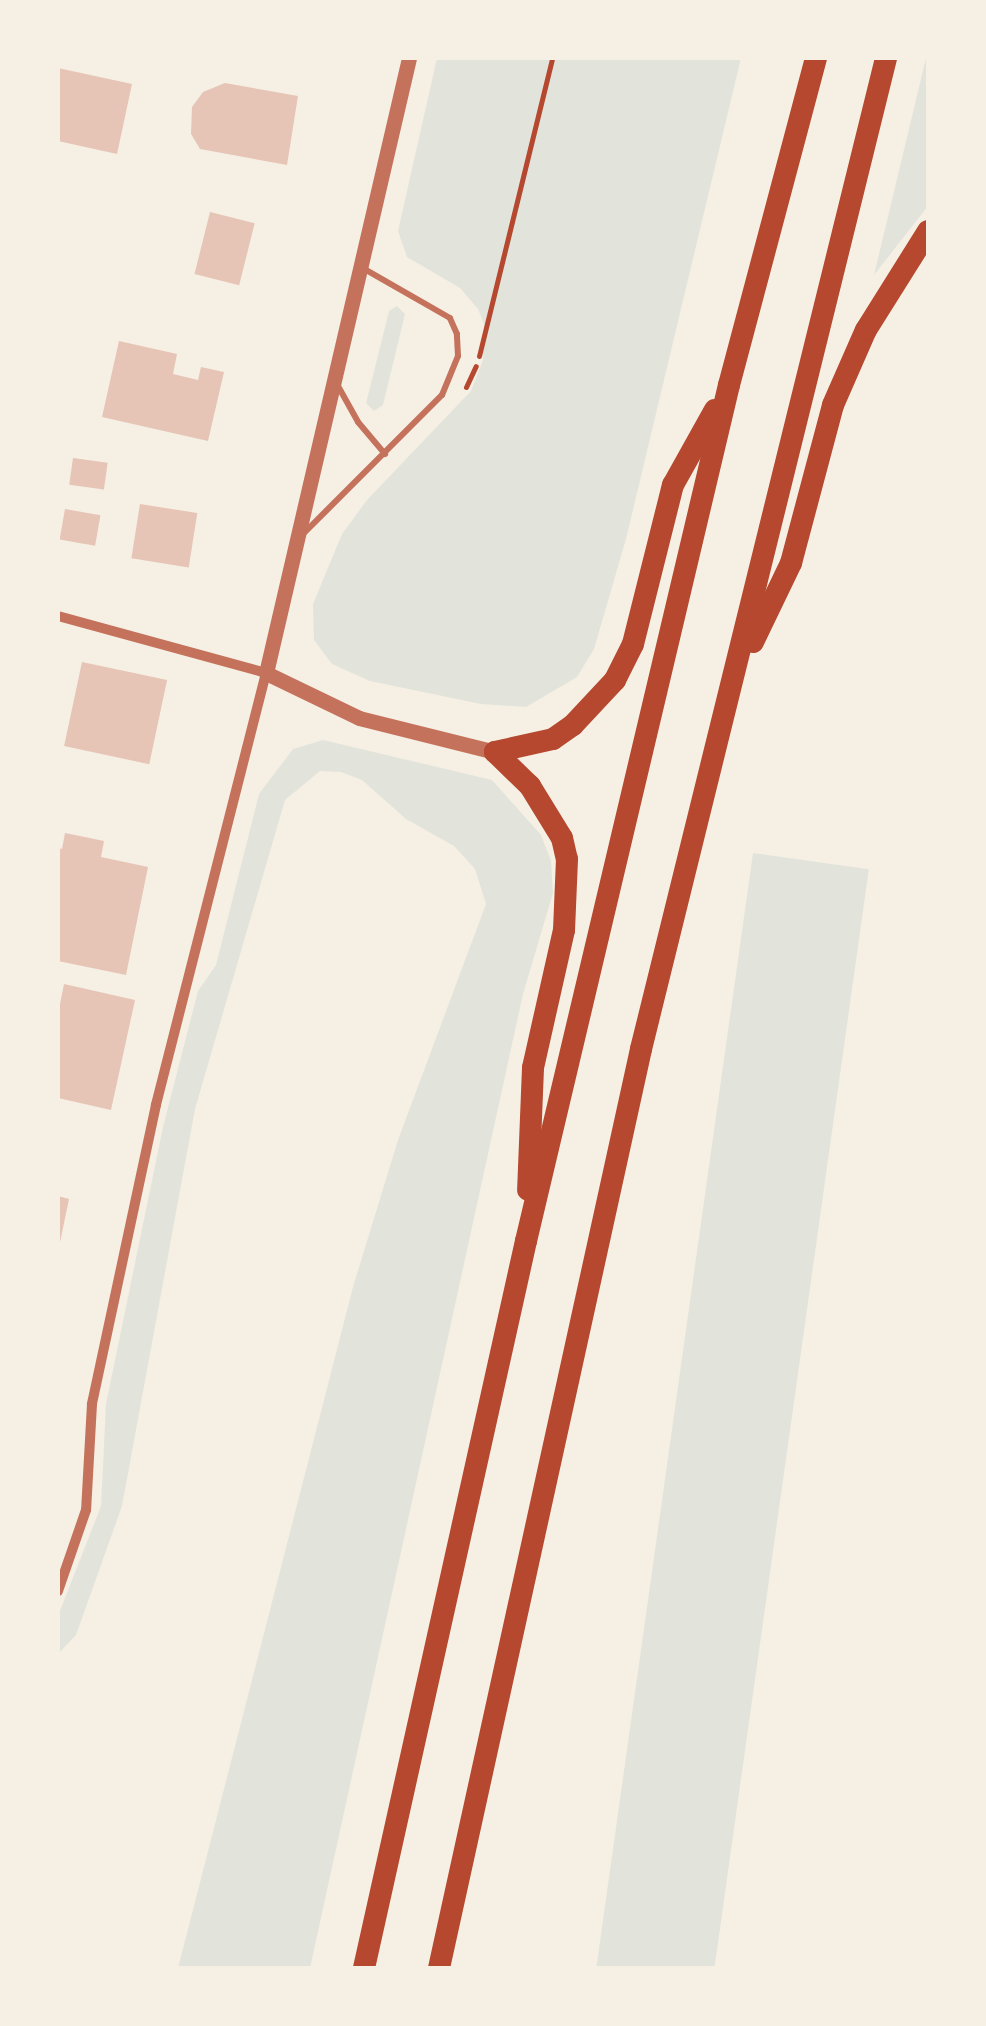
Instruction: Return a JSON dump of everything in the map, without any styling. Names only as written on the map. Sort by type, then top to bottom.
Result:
[{"type":"highway","points":[[364,1968],[526,1241],[729,385],[816,58]]},
{"type":"highway","points":[[439,1968],[641,1049],[886,58]]},
{"type":"highway","points":[[734,681],[792,563],[822,442],[852,361],[928,231]]},
{"type":"highway","points":[[495,752],[533,746],[573,726],[625,665],[673,485],[729,385]]},
{"type":"highway","points":[[495,752],[517,770],[536,794],[562,838],[567,859],[564,930],[533,1068],[526,1241]]},
{"type":"street","points":[[58,1591],[86,1510],[92,1404],[156,1105],[266,673],[409,58]]},
{"type":"street","points":[[58,616],[266,673],[359,718],[495,752]]},
{"type":"lane","points":[[298,540],[442,396],[458,356],[457,334],[450,318],[360,266]]},
{"type":"lane","points":[[334,379],[358,422],[385,454]]},
{"type":"path","points":[[472,381],[552,58]]},
{"type":"shaded area","points":[[437,58],[741,58],[626,539],[594,649],[577,677],[526,707],[481,704],[370,681],[332,664],[314,640],[313,604],[342,534],[367,500],[471,391],[483,360],[484,324],[478,309],[460,288],[407,257],[398,231]]},
{"type":"shaded area","points":[[926,58],[928,206],[874,275]]},
{"type":"shaded area","points":[[397,306],[405,314],[383,405],[374,411],[366,403],[389,311]]},
{"type":"shaded area","points":[[323,740],[492,780],[541,835],[551,861],[553,893],[523,994],[310,1968],[178,1968],[353,1287],[398,1140],[486,904],[475,869],[454,846],[406,819],[362,780],[341,772],[320,771],[285,800],[195,1109],[122,1506],[76,1635],[58,1654],[58,1616],[101,1506],[106,1404],[163,1127],[198,991],[216,965],[259,794],[293,749]]},
{"type":"shaded area","points":[[753,853],[869,869],[714,1968],[596,1968]]},
{"type":"building","points":[[58,68],[132,84],[117,154],[58,141]]},
{"type":"building","points":[[225,83],[298,96],[287,165],[200,149],[191,134],[192,107],[203,92]]},
{"type":"building","points":[[210,212],[255,223],[239,285],[195,274]]},
{"type":"building","points":[[119,341],[177,354],[173,374],[198,380],[201,367],[224,372],[208,441],[102,417]]},
{"type":"building","points":[[73,458],[108,463],[104,490],[69,485]]},
{"type":"building","points":[[140,504],[197,513],[189,567],[131,558]]},
{"type":"building","points":[[65,509],[100,515],[95,546],[60,540]]},
{"type":"building","points":[[82,662],[167,680],[149,764],[64,746]]},
{"type":"building","points":[[65,833],[104,841],[101,857],[148,867],[126,975],[58,961],[58,848],[62,849]]},
{"type":"building","points":[[64,984],[135,1000],[111,1110],[58,1098],[58,1014]]},
{"type":"building","points":[[58,1196],[69,1199],[59,1247],[58,1246]]}]
